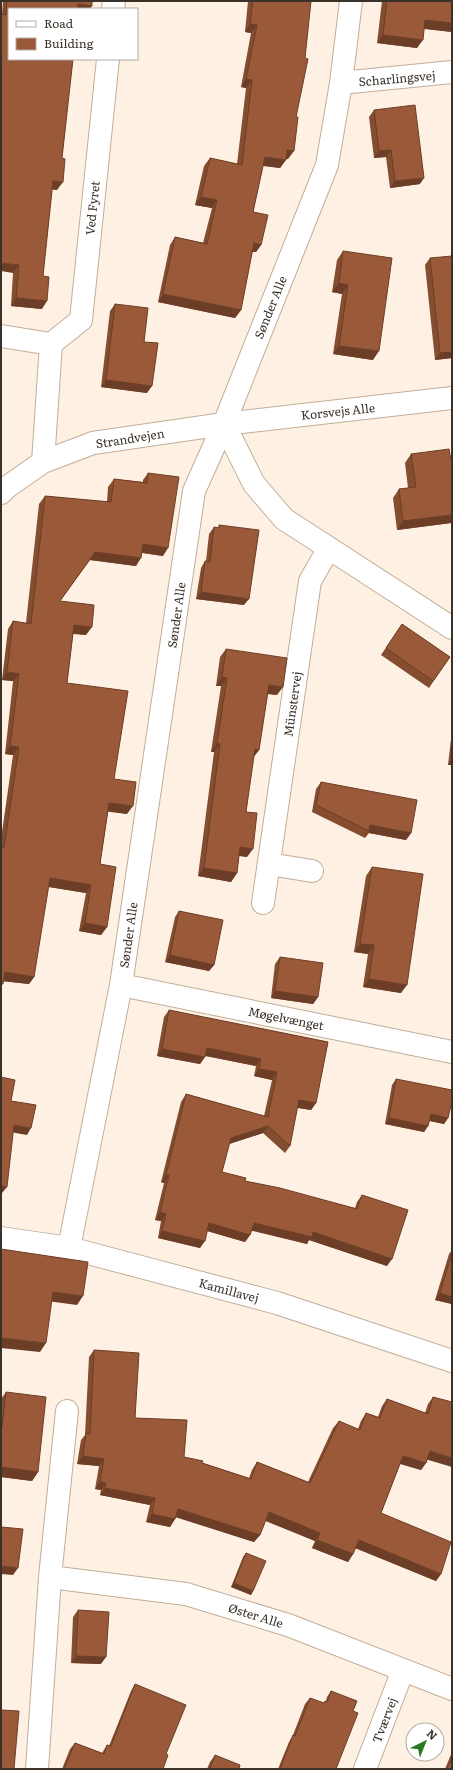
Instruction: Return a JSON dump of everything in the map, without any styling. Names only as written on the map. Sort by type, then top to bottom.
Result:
[{"type":"street","name":"Sønder Alle","points":[[69,1248],[121,985],[194,491],[224,424],[327,166],[341,83],[351,1]]},
{"type":"street","name":"Ved Fyret","points":[[51,344],[81,320],[108,60]]},
{"type":"street","name":"Scharlingsvej","points":[[341,83],[452,72]]},
{"type":"street","points":[[1,336],[51,344],[43,462]]},
{"type":"street","name":"Korsvejs Alle","points":[[224,424],[452,398]]},
{"type":"street","points":[[224,424],[254,484],[284,519],[452,628]]},
{"type":"street","name":"Strandvejen","points":[[1,493],[7,487],[43,462],[93,443],[224,424]]},
{"type":"street","name":"Münstervej","points":[[263,902],[310,581],[328,548]]},
{"type":"street","points":[[268,864],[312,871]]},
{"type":"street","name":"Møgelvænget","points":[[121,985],[452,1052]]},
{"type":"street","name":"Kamillavej","points":[[1,1238],[69,1248],[277,1303],[452,1361]]},
{"type":"street","points":[[37,1769],[50,1577],[67,1411]]},
{"type":"street","name":"Øster Alle","points":[[50,1577],[186,1594],[288,1626],[452,1690]]},
{"type":"street","name":"Tværvej","points":[[365,1769],[403,1670]]},
{"type":"building","points":[[7,1],[92,1],[92,6],[78,4],[78,8],[8,8],[8,60],[73,60],[62,158],[65,159],[63,182],[53,181],[43,276],[49,277],[47,301],[16,298],[19,265],[1,263],[1,14],[6,15]]},
{"type":"building","points":[[253,1],[311,1],[305,58],[308,59],[296,117],[298,117],[294,151],[287,150],[286,160],[265,157],[253,212],[268,215],[261,245],[254,243],[241,310],[163,294],[175,237],[207,244],[217,200],[201,197],[210,158],[242,165],[252,80],[246,79],[257,25],[250,24]]},
{"type":"building","points":[[387,1],[452,1],[452,23],[425,20],[423,40],[383,35]]},
{"type":"building","points":[[415,105],[424,178],[395,181],[391,150],[379,151],[374,110]]},
{"type":"building","points":[[343,251],[392,258],[379,351],[339,346],[348,285],[339,283]]},
{"type":"building","points":[[452,256],[452,352],[440,353],[430,258]]},
{"type":"building","points":[[115,304],[148,308],[144,342],[158,343],[152,386],[106,380]]},
{"type":"building","points":[[449,449],[452,460],[452,515],[403,521],[399,489],[416,487],[411,454]]},
{"type":"building","points":[[148,473],[179,477],[168,548],[143,544],[141,558],[95,552],[60,601],[94,605],[92,627],[74,625],[67,683],[128,691],[114,779],[136,782],[133,806],[109,803],[100,864],[116,867],[107,927],[85,923],[91,885],[50,878],[34,977],[5,972],[3,984],[1,984],[1,847],[4,848],[19,747],[10,746],[19,674],[7,672],[13,621],[31,624],[45,496],[111,502],[114,479],[147,483]]},
{"type":"building","points":[[219,525],[259,530],[249,599],[201,592],[205,561],[210,562],[214,527],[219,528]]},
{"type":"building","points":[[402,624],[450,657],[433,681],[386,648]]},
{"type":"building","points":[[226,649],[287,658],[283,687],[269,685],[259,750],[255,749],[246,812],[257,813],[253,849],[240,847],[237,873],[204,868],[220,744],[217,743],[227,678],[222,677]]},
{"type":"building","points":[[321,782],[417,800],[411,833],[370,825],[369,831],[316,805]]},
{"type":"building","points":[[372,867],[423,874],[407,985],[369,979],[374,945],[360,944]]},
{"type":"building","points":[[179,911],[223,920],[214,965],[170,955]]},
{"type":"building","points":[[280,957],[323,963],[318,997],[275,991]]},
{"type":"building","points":[[169,1010],[328,1042],[316,1103],[299,1100],[290,1146],[268,1126],[231,1138],[222,1172],[246,1178],[245,1181],[280,1188],[357,1209],[362,1195],[408,1210],[392,1259],[313,1232],[312,1237],[254,1223],[250,1235],[209,1223],[205,1241],[162,1231],[166,1214],[160,1212],[169,1175],[166,1175],[186,1094],[268,1117],[277,1072],[259,1069],[261,1059],[207,1048],[205,1057],[162,1049]]},
{"type":"building","points":[[1,1077],[15,1080],[11,1101],[36,1105],[31,1128],[14,1125],[7,1187],[1,1186]]},
{"type":"building","points":[[396,1079],[452,1090],[452,1101],[448,1118],[431,1114],[428,1126],[389,1118]]},
{"type":"building","points":[[1,1249],[88,1262],[83,1296],[53,1292],[46,1343],[1,1338]]},
{"type":"building","points":[[452,1253],[452,1297],[440,1293]]},
{"type":"building","points":[[94,1350],[139,1353],[135,1418],[187,1420],[184,1457],[203,1461],[202,1463],[251,1479],[257,1462],[310,1483],[339,1421],[360,1430],[366,1413],[380,1418],[387,1399],[428,1414],[433,1397],[452,1402],[452,1458],[430,1451],[426,1463],[403,1456],[381,1513],[451,1542],[441,1574],[359,1540],[353,1554],[317,1540],[320,1533],[269,1512],[260,1535],[178,1509],[175,1519],[152,1514],[155,1498],[105,1488],[106,1483],[100,1482],[104,1459],[83,1456],[86,1433],[90,1434]]},
{"type":"building","points":[[6,1392],[46,1397],[38,1472],[1,1467],[1,1427]]},
{"type":"building","points":[[1,1527],[23,1529],[18,1568],[1,1566]]},
{"type":"building","points":[[246,1553],[266,1561],[253,1591],[234,1583]]},
{"type":"building","points":[[78,1610],[109,1612],[106,1657],[76,1656]]},
{"type":"building","points":[[135,1684],[186,1705],[166,1754],[168,1755],[163,1769],[64,1769],[75,1743],[104,1754],[107,1745],[111,1746]]},
{"type":"building","points":[[331,1691],[357,1701],[353,1711],[358,1713],[336,1769],[280,1769],[293,1735],[295,1736],[310,1698],[324,1703],[325,1701],[327,1702]]},
{"type":"building","points":[[1,1710],[19,1711],[14,1769],[1,1769]]},
{"type":"building","points":[[215,1755],[240,1765],[239,1769],[210,1769]]},
{"type":"building","points":[[452,1757],[452,1769],[447,1769]]}]
